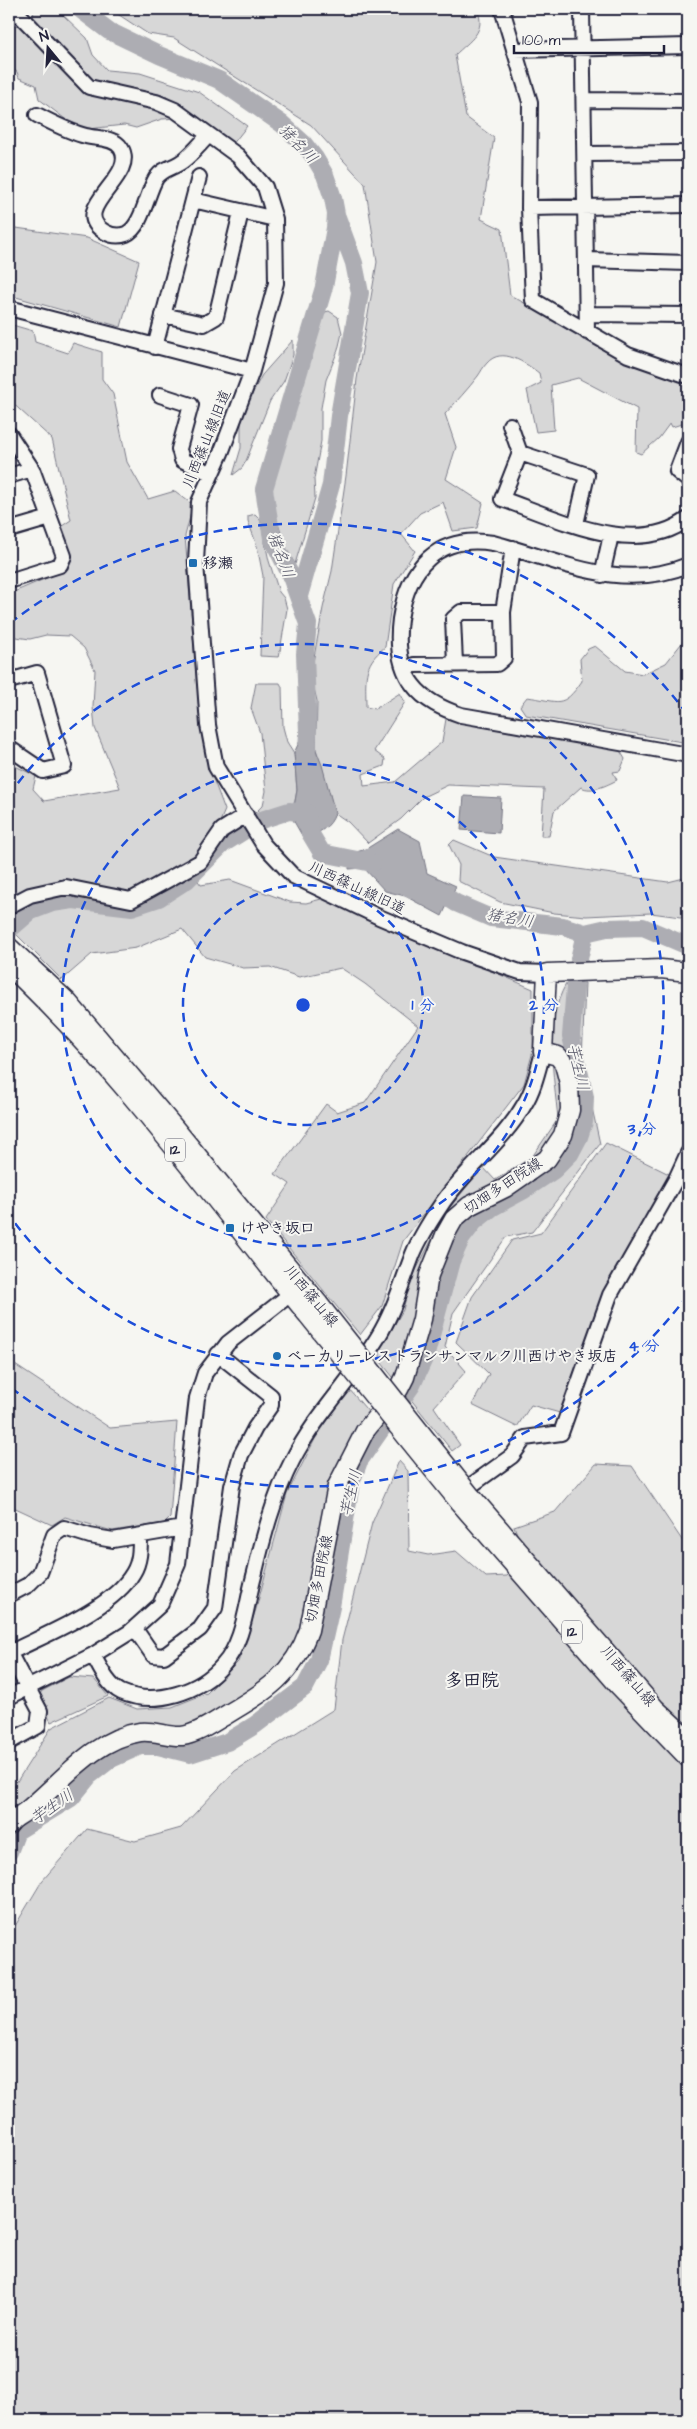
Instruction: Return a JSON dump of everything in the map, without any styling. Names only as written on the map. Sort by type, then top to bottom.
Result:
[{"type":"main road","name":"川西篠山線","points":[[9,947],[174,1127],[296,1290],[619,1686],[688,1758]]},
{"type":"main road","name":"川西篠山線","points":[[9,966],[62,1006]]},
{"type":"main road","points":[[543,1052],[547,973],[661,969],[688,972]]},
{"type":"main road","name":"切畑多田院線","points":[[9,1825],[12,1820],[25,1812],[79,1763],[106,1745],[141,1732],[182,1736],[207,1726],[266,1691],[286,1672],[302,1650],[309,1630],[337,1486],[365,1431],[399,1389],[405,1377],[422,1319],[429,1276],[445,1236],[454,1219],[469,1206],[505,1188],[547,1158],[563,1135],[570,1110],[569,1083],[564,1064],[558,1056],[543,1052]]},
{"type":"main road","name":"川西篠山線","points":[[465,1496],[655,1708],[688,1739]]},
{"type":"street","name":"川西篠山線旧道","points":[[14,9],[89,87],[156,102],[175,110],[208,136],[238,156],[266,187],[275,219],[276,282],[252,371],[221,453],[210,473],[199,502],[196,563],[208,725],[216,767],[264,844],[293,876],[379,917],[462,952],[520,972],[547,973]]},
{"type":"street","points":[[502,9],[530,102],[529,208],[533,300],[628,356],[688,376]]},
{"type":"street","points":[[582,9],[586,154],[587,332]]},
{"type":"street","points":[[514,50],[582,50],[688,46]]},
{"type":"street","points":[[585,100],[688,101]]},
{"type":"street","points":[[37,115],[62,128],[85,136],[116,142],[121,148],[124,166],[98,200],[95,209],[94,221],[98,227],[112,236],[121,236],[135,227],[160,173],[183,162],[208,136]]},
{"type":"street","points":[[586,154],[688,153]]},
{"type":"street","points":[[155,347],[199,178]]},
{"type":"street","points":[[193,200],[275,219]]},
{"type":"street","points":[[529,208],[585,209],[688,206]]},
{"type":"street","points":[[163,315],[204,324],[216,317],[241,212]]},
{"type":"street","points":[[586,260],[688,263]]},
{"type":"street","points":[[9,308],[252,371]]},
{"type":"street","points":[[587,314],[688,315]]},
{"type":"street","points":[[160,395],[191,406],[179,449],[182,460],[210,473]]},
{"type":"street","points":[[510,425],[520,453],[502,499],[611,535],[635,537],[654,535],[672,529],[688,519]]},
{"type":"street","points":[[9,434],[32,469],[64,556],[60,565],[9,581]]},
{"type":"street","points":[[688,442],[677,471],[688,480]]},
{"type":"street","points":[[520,453],[587,475],[576,524]]},
{"type":"street","points":[[9,476],[32,469]]},
{"type":"street","points":[[9,530],[50,518]]},
{"type":"street","points":[[602,575],[611,535]]},
{"type":"street","points":[[688,565],[669,572],[626,578],[602,575],[513,548],[479,541],[464,542],[437,553],[416,572],[404,596],[399,626],[400,653],[405,670],[413,685],[425,698],[441,709],[461,716],[688,755]]},
{"type":"street","points":[[405,670],[414,665],[455,663],[497,664],[504,658],[503,612],[513,548]]},
{"type":"street","points":[[455,663],[453,619],[461,612],[503,612]]},
{"type":"street","points":[[9,681],[37,673],[64,766],[43,771],[9,748]]},
{"type":"street","points":[[9,906],[30,895],[66,886],[132,900],[200,862],[222,830],[250,822]]},
{"type":"street","points":[[92,1654],[108,1682],[121,1692],[157,1698],[179,1694],[203,1684],[224,1665],[234,1650],[241,1630],[254,1574],[284,1477],[300,1444],[316,1418],[377,1338],[391,1314],[415,1251],[434,1216],[448,1195],[524,1106],[535,1082],[543,1052]]},
{"type":"street","points":[[465,1496],[512,1456],[525,1438],[561,1433],[610,1295],[676,1179],[688,1153]]},
{"type":"street","points":[[9,1697],[92,1654],[135,1629],[160,1605],[174,1579],[178,1564],[197,1398],[205,1373],[228,1343],[296,1290]]},
{"type":"street","points":[[135,1629],[153,1654],[164,1656],[200,1629],[215,1608],[232,1486],[241,1456],[255,1428],[271,1405],[271,1396],[218,1354]]},
{"type":"street","points":[[9,1595],[28,1585],[40,1573],[54,1535],[64,1528],[113,1540],[183,1528]]},
{"type":"street","points":[[9,1742],[38,1726],[40,1711],[9,1652],[102,1605],[120,1590],[134,1572],[140,1554],[140,1536]]},
{"type":"shaded area","points":[[33,9],[49,9],[62,14],[87,38],[93,55],[107,70],[140,73],[199,92],[247,126],[232,145],[164,95],[123,89],[174,113],[179,118],[162,119],[136,128],[124,125],[88,129],[73,125],[39,99],[36,85],[19,78],[17,72],[9,66],[9,13],[34,23]]},
{"type":"shaded area","points":[[110,9],[477,9],[480,17],[478,30],[471,40],[455,55],[466,117],[494,138],[481,219],[502,229],[510,295],[635,365],[664,376],[665,374],[688,380],[688,422],[672,427],[670,423],[659,438],[641,454],[636,452],[637,409],[578,378],[551,385],[554,430],[536,432],[527,390],[541,383],[539,373],[513,358],[499,356],[493,358],[445,414],[456,447],[446,479],[483,503],[477,528],[453,531],[443,502],[420,513],[401,534],[415,551],[394,584],[385,647],[372,660],[367,673],[366,707],[375,709],[400,693],[405,702],[374,751],[385,759],[384,766],[363,774],[364,786],[395,782],[442,742],[446,719],[619,749],[625,759],[620,771],[613,772],[617,780],[595,789],[581,787],[554,811],[549,836],[541,836],[544,789],[448,785],[423,797],[401,819],[368,843],[348,822],[335,813],[316,749],[317,701],[312,668],[332,571],[346,476],[357,379],[377,262],[365,184],[311,125],[174,38],[148,34]]},
{"type":"shaded area","points":[[9,227],[87,238],[139,261],[121,327],[9,295]]},
{"type":"shaded area","points":[[329,311],[338,317],[342,333],[338,350],[326,380],[321,408],[321,441],[314,479],[315,498],[295,564],[285,546],[269,494],[316,325],[325,312]]},
{"type":"shaded area","points":[[9,324],[33,331],[35,342],[68,353],[73,343],[102,352],[102,379],[113,394],[127,462],[148,499],[175,491],[193,505],[185,536],[197,686],[206,760],[225,810],[196,878],[201,885],[230,880],[290,902],[306,903],[325,898],[533,989],[533,1051],[524,1084],[403,1241],[382,1306],[360,1335],[266,1220],[290,1184],[275,1174],[326,1104],[337,1112],[365,1103],[418,1026],[365,984],[341,968],[299,977],[270,967],[243,968],[205,957],[182,929],[136,948],[92,954],[62,980],[9,927],[9,770],[13,765],[36,776],[33,789],[44,801],[120,788],[95,728],[93,707],[95,670],[84,648],[70,636],[46,635],[30,639],[9,636],[9,594],[68,569],[62,526],[71,520],[52,439],[9,400]]},
{"type":"shaded area","points":[[293,340],[293,355],[284,381],[270,401],[246,461],[242,468],[233,475],[241,448],[241,415],[262,375]]},
{"type":"shaded area","points":[[255,514],[260,519],[269,561],[279,592],[284,598],[287,609],[279,657],[260,656],[263,576],[257,546],[248,521],[248,516]]},
{"type":"shaded area","points":[[685,639],[688,640],[688,743],[526,715],[520,706],[527,697],[559,701],[569,696],[582,681],[580,659],[588,649],[595,646],[625,671],[643,674],[666,663]]},
{"type":"shaded area","points":[[256,683],[280,683],[282,687],[283,727],[287,742],[294,753],[297,790],[292,818],[266,825],[255,818],[254,814],[263,805],[266,791],[260,733],[251,708]]},
{"type":"shaded area","points":[[302,736],[313,743],[322,765],[335,813],[327,826],[304,839],[292,818],[297,790],[294,753]]},
{"type":"shaded area","points":[[464,796],[501,798],[499,833],[461,830]]},
{"type":"shaded area","points":[[398,829],[420,841],[427,873],[456,886],[442,916],[405,896],[385,891],[364,868],[349,869],[350,854],[366,849]]},
{"type":"shaded area","points":[[454,840],[494,857],[668,882],[688,877],[688,918],[651,913],[586,916],[554,913],[500,902],[458,881],[459,865],[449,845]]},
{"type":"shaded area","points":[[585,983],[582,1062],[600,1144],[532,1232],[506,1237],[453,1313],[445,1347],[466,1371],[434,1407],[460,1445],[452,1451],[381,1362],[379,1351],[403,1310],[409,1284],[446,1212],[483,1167],[495,1180],[532,1157],[558,1119],[552,1050],[554,1016],[566,984]]},
{"type":"shaded area","points":[[606,1143],[673,1176],[591,1327],[567,1415],[531,1405],[517,1427],[472,1405],[489,1374],[456,1342],[472,1297],[512,1240],[541,1233]]},
{"type":"shaded area","points":[[9,1361],[110,1428],[177,1422],[170,1518],[165,1523],[112,1531],[65,1517],[52,1525],[9,1505]]},
{"type":"shaded area","points":[[349,1389],[371,1415],[322,1521],[295,1648],[274,1677],[207,1722],[95,1746],[90,1768],[50,1808],[16,1824],[9,1824],[9,1794],[51,1728],[109,1698],[137,1709],[172,1707],[207,1693],[238,1662],[256,1609],[287,1494],[315,1439]]},
{"type":"shaded area","points":[[399,1461],[408,1471],[409,1551],[428,1555],[456,1551],[486,1577],[507,1576],[526,1557],[514,1526],[555,1512],[596,1464],[632,1466],[688,1549],[688,2420],[9,2420],[9,1936],[42,1881],[87,1829],[135,1841],[181,1828],[235,1771],[334,1709],[342,1640],[372,1523]]},
{"type":"shaded area","points":[[69,1677],[94,1679],[108,1696],[51,1722],[38,1697],[42,1691]]},
{"type":"waterway","name":"猪名川","points":[[80,9],[109,31],[159,55],[219,80],[282,124],[304,144],[315,158],[325,175],[333,198],[336,214],[335,228],[324,287],[264,489],[272,538],[290,574],[308,624],[305,654],[308,733],[306,763]]},
{"type":"waterway","points":[[299,596],[331,485],[339,416],[360,293],[354,263],[337,217]]},
{"type":"waterway","points":[[9,930],[31,911],[52,903],[73,900],[132,907],[159,898],[187,880],[223,844],[261,820],[289,811],[307,813]]},
{"type":"waterway","name":"猪名川","points":[[307,814],[310,833],[322,853],[372,863]]},
{"type":"waterway","name":"猪名川","points":[[430,886],[456,903],[491,918],[563,926],[585,933],[607,928],[643,927],[688,946]]},
{"type":"waterway","name":"芋生川","points":[[579,959],[585,933]]},
{"type":"waterway","name":"芋生川","points":[[9,1852],[17,1831],[71,1798],[89,1776],[111,1759],[140,1746],[158,1746],[190,1754],[227,1742],[255,1725],[305,1687],[319,1660],[331,1607],[351,1483],[359,1461],[412,1385],[426,1354],[451,1261],[461,1239],[474,1222],[493,1207],[524,1190],[554,1170],[570,1154],[579,1137],[584,1122],[585,1097],[571,1036],[575,987]]},
{"type":"place","name":"移瀬","points":[[193,563]]},
{"type":"place","name":"けやき坂口","points":[[230,1228]]},
{"type":"place","name":"ベーカリーレストランサンマルク川西けやき坂店","points":[[277,1356]]},
{"type":"district","name":"多田院","points":[[472,1680]]}]
